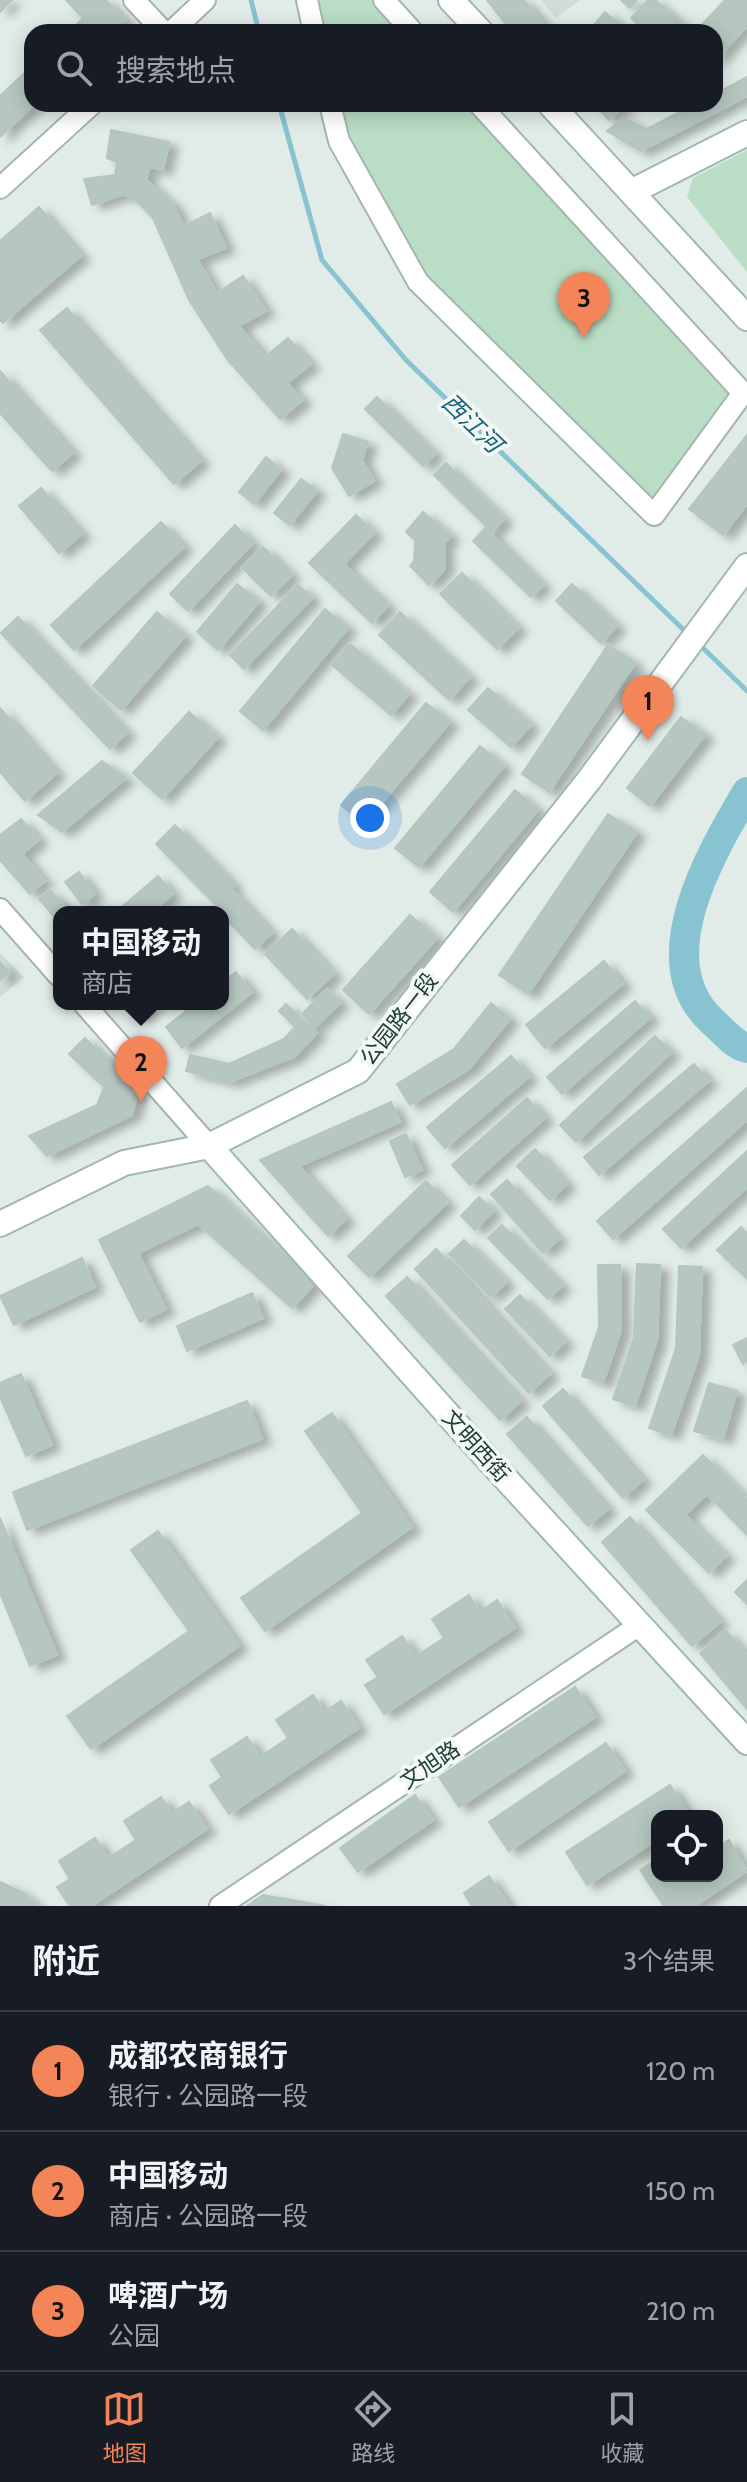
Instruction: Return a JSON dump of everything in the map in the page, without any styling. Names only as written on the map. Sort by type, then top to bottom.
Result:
[{"type":"street","points":[[134,0],[165,24]]},
{"type":"street","points":[[178,24],[205,0]]},
{"type":"street","points":[[307,0],[312,24]]},
{"type":"street","points":[[384,0],[406,24]]},
{"type":"street","points":[[451,0],[474,24]]},
{"type":"street","points":[[0,188],[83,112]]},
{"type":"street","points":[[332,112],[339,141],[418,282],[654,515],[743,393],[486,112]]},
{"type":"street","points":[[558,112],[747,318]]},
{"type":"street","points":[[633,191],[747,133]]},
{"type":"street","name":"公园路一段","points":[[0,1224],[124,1163],[209,1146],[358,1071],[653,696],[747,566]]},
{"type":"street","points":[[0,909],[53,969]]},
{"type":"street","points":[[89,1010],[209,1146]]},
{"type":"street","name":"文明西街","points":[[209,1146],[484,1455],[747,1742]]},
{"type":"street","name":"文旭路","points":[[220,1906],[641,1624]]},
{"type":"shaded area","points":[[541,0],[580,0],[556,18]]},
{"type":"shaded area","points":[[0,953],[24,977],[0,997]]},
{"type":"green space","points":[[307,0],[384,0],[406,24],[312,24]]},
{"type":"green space","points":[[334,112],[486,112],[743,393],[654,515],[418,282]]},
{"type":"green space","points":[[747,150],[747,272],[687,197],[693,178]]},
{"type":"building","points":[[0,0],[12,0],[0,12]]},
{"type":"building","points":[[66,0],[106,0],[125,21],[122,24],[77,24],[83,18]]},
{"type":"building","points":[[487,0],[524,0],[544,24],[506,24]]},
{"type":"building","points":[[621,0],[637,0],[630,8]]},
{"type":"building","points":[[648,0],[655,0],[681,24],[637,24],[631,18]]},
{"type":"building","points":[[725,0],[747,0],[747,26],[723,52],[723,24],[702,24]]},
{"type":"building","points":[[605,12],[619,24],[595,24]]},
{"type":"building","points":[[24,74],[24,112],[27,112],[0,137],[0,96]]},
{"type":"building","points":[[747,77],[747,96],[723,108],[723,90]]},
{"type":"building","points":[[602,112],[618,112],[609,120]]},
{"type":"building","points":[[680,112],[716,112],[641,151],[607,131],[623,118],[647,129]]},
{"type":"building","points":[[111,130],[169,142],[163,170],[150,167],[146,180],[173,204],[184,226],[210,213],[226,248],[197,259],[217,293],[243,276],[266,311],[239,326],[265,357],[288,338],[311,364],[287,383],[303,400],[280,419],[227,359],[189,300],[153,218],[136,200],[124,194],[92,205],[84,179],[115,175],[117,162],[107,158]]},
{"type":"building","points":[[39,207],[81,256],[3,323],[0,320],[0,241]]},
{"type":"building","points":[[67,308],[201,461],[174,484],[40,330]]},
{"type":"building","points":[[0,371],[73,453],[52,471],[0,413]]},
{"type":"building","points":[[377,397],[435,454],[423,466],[365,409]]},
{"type":"building","points":[[343,434],[368,442],[362,460],[374,481],[349,496],[332,468]]},
{"type":"building","points":[[747,435],[747,504],[723,535],[689,509]]},
{"type":"building","points":[[266,457],[281,470],[254,504],[239,492]]},
{"type":"building","points":[[446,463],[504,519],[492,532],[434,475]]},
{"type":"building","points":[[301,479],[317,491],[290,525],[274,513]]},
{"type":"building","points":[[41,488],[82,534],[59,553],[19,506]]},
{"type":"building","points":[[423,512],[451,536],[444,543],[445,569],[429,585],[410,566],[414,561],[415,540],[406,532]]},
{"type":"building","points":[[356,515],[374,533],[344,564],[388,606],[372,623],[309,563]]},
{"type":"building","points":[[161,522],[184,547],[74,650],[51,625]]},
{"type":"building","points":[[235,525],[253,543],[188,611],[170,594]]},
{"type":"building","points":[[485,528],[543,585],[531,597],[473,541]]},
{"type":"building","points":[[263,547],[292,575],[271,596],[242,568]]},
{"type":"building","points":[[462,573],[518,628],[497,649],[440,594]]},
{"type":"building","points":[[237,584],[259,602],[218,650],[197,632]]},
{"type":"building","points":[[572,584],[617,626],[601,643],[556,601]]},
{"type":"building","points":[[298,585],[312,598],[244,669],[230,655]]},
{"type":"building","points":[[325,609],[348,628],[263,730],[240,711]]},
{"type":"building","points":[[157,612],[185,636],[121,710],[93,686]]},
{"type":"building","points":[[400,612],[470,677],[449,700],[379,635]]},
{"type":"building","points":[[18,617],[127,733],[110,749],[1,633]]},
{"type":"building","points":[[350,644],[409,694],[391,715],[332,665]]},
{"type":"building","points":[[608,645],[635,663],[549,792],[522,774]]},
{"type":"building","points":[[488,688],[531,725],[511,747],[468,710]]},
{"type":"building","points":[[426,703],[450,722],[364,824],[341,805]]},
{"type":"building","points":[[0,708],[57,773],[25,801],[0,772]]},
{"type":"building","points":[[189,712],[218,737],[162,799],[133,773]]},
{"type":"building","points":[[681,717],[705,735],[650,806],[627,788]]},
{"type":"building","points":[[480,746],[504,766],[419,867],[395,848]]},
{"type":"building","points":[[102,761],[126,778],[62,832],[38,815]]},
{"type":"building","points":[[515,790],[538,810],[453,912],[430,892]]},
{"type":"building","points":[[608,814],[637,832],[528,994],[499,975]]},
{"type":"building","points":[[21,819],[39,840],[22,854],[45,881],[30,894],[0,860],[0,835]]},
{"type":"building","points":[[175,825],[234,885],[215,904],[156,844]]},
{"type":"building","points":[[79,872],[95,894],[82,904],[65,882]]},
{"type":"building","points":[[158,876],[173,894],[159,906],[123,906]]},
{"type":"building","points":[[50,890],[64,906],[53,906],[53,915],[39,899]]},
{"type":"building","points":[[233,891],[272,933],[255,949],[229,922],[229,906],[216,906]]},
{"type":"building","points":[[410,915],[437,938],[369,1014],[343,990]]},
{"type":"building","points":[[292,929],[334,974],[307,999],[265,954]]},
{"type":"building","points":[[604,961],[623,984],[545,1048],[526,1025]]},
{"type":"building","points":[[0,962],[9,973],[0,980]]},
{"type":"building","points":[[236,972],[252,992],[182,1048],[166,1027],[187,1010],[229,1010],[229,977]]},
{"type":"building","points":[[327,989],[340,1003],[315,1027],[302,1014]]},
{"type":"building","points":[[635,1001],[650,1018],[562,1094],[547,1077]]},
{"type":"building","points":[[491,1003],[510,1019],[469,1069],[410,1105],[397,1084],[454,1049]]},
{"type":"building","points":[[286,1004],[317,1033],[294,1057],[230,1082],[186,1071],[190,1055],[229,1064],[284,1039],[295,1027],[279,1011]]},
{"type":"building","points":[[135,1010],[149,1010],[141,1017]]},
{"type":"building","points":[[655,1036],[671,1053],[576,1142],[560,1125]]},
{"type":"building","points":[[85,1038],[138,1090],[132,1115],[47,1156],[29,1136],[97,1105],[104,1087],[69,1054]]},
{"type":"building","points":[[511,1056],[529,1077],[445,1148],[427,1127]]},
{"type":"building","points":[[694,1064],[709,1081],[599,1175],[584,1157]]},
{"type":"building","points":[[747,1088],[747,1120],[613,1239],[597,1221]]},
{"type":"building","points":[[527,1098],[545,1118],[470,1185],[452,1165]]},
{"type":"building","points":[[391,1102],[400,1122],[299,1166],[346,1219],[328,1236],[260,1160]]},
{"type":"building","points":[[406,1134],[422,1170],[405,1177],[390,1141]]},
{"type":"building","points":[[535,1149],[567,1184],[550,1200],[517,1166]]},
{"type":"building","points":[[747,1151],[747,1187],[681,1248],[663,1229]]},
{"type":"building","points":[[507,1180],[559,1239],[543,1253],[491,1194]]},
{"type":"building","points":[[426,1181],[447,1203],[369,1277],[348,1256]]},
{"type":"building","points":[[208,1186],[315,1283],[292,1308],[198,1224],[138,1253],[166,1309],[140,1322],[99,1240]]},
{"type":"building","points":[[479,1197],[493,1211],[475,1230],[461,1216]]},
{"type":"building","points":[[502,1225],[562,1286],[548,1299],[488,1238]]},
{"type":"building","points":[[741,1227],[747,1233],[747,1279],[717,1250]]},
{"type":"building","points":[[464,1240],[506,1282],[491,1297],[449,1254]]},
{"type":"building","points":[[436,1249],[550,1374],[529,1393],[415,1269]]},
{"type":"building","points":[[82,1258],[95,1287],[14,1325],[0,1296]]},
{"type":"building","points":[[637,1264],[660,1265],[657,1340],[635,1406],[613,1399],[634,1337]]},
{"type":"building","points":[[598,1265],[620,1265],[621,1330],[603,1383],[582,1376],[599,1327]]},
{"type":"building","points":[[679,1266],[702,1267],[699,1355],[671,1435],[649,1428],[676,1348]]},
{"type":"building","points":[[407,1277],[521,1401],[500,1420],[386,1296]]},
{"type":"building","points":[[252,1293],[263,1318],[187,1351],[177,1326]]},
{"type":"building","points":[[520,1295],[565,1342],[550,1356],[505,1309]]},
{"type":"building","points":[[747,1338],[747,1361],[743,1364],[733,1345]]},
{"type":"building","points":[[21,1374],[52,1445],[26,1456],[0,1397],[0,1383]]},
{"type":"building","points":[[709,1383],[737,1391],[723,1439],[694,1431]]},
{"type":"building","points":[[563,1389],[643,1480],[623,1498],[543,1406]]},
{"type":"building","points":[[247,1401],[262,1439],[27,1530],[13,1492]]},
{"type":"building","points":[[332,1413],[412,1527],[265,1631],[241,1598],[362,1513],[305,1431]]},
{"type":"building","points":[[527,1417],[608,1509],[588,1526],[507,1434]]},
{"type":"building","points":[[703,1455],[747,1499],[747,1535],[707,1494],[685,1515],[726,1556],[709,1573],[646,1510]]},
{"type":"building","points":[[630,1517],[720,1622],[692,1646],[602,1542]]},
{"type":"building","points":[[0,1518],[57,1655],[30,1666],[0,1593]]},
{"type":"building","points":[[158,1531],[239,1646],[91,1749],[67,1716],[189,1631],[131,1550]]},
{"type":"building","points":[[747,1580],[747,1604],[735,1592]]},
{"type":"building","points":[[469,1595],[480,1612],[497,1600],[515,1628],[384,1714],[365,1685],[378,1677],[366,1660],[402,1636],[416,1656],[444,1638],[432,1619]]},
{"type":"building","points":[[726,1631],[747,1655],[747,1709],[700,1653]]},
{"type":"building","points":[[575,1687],[595,1717],[459,1807],[439,1777]]},
{"type":"building","points":[[313,1695],[324,1712],[341,1701],[359,1728],[229,1814],[210,1786],[222,1777],[211,1760],[247,1737],[260,1757],[288,1738],[276,1720]]},
{"type":"building","points":[[606,1743],[625,1771],[509,1851],[489,1822]]},
{"type":"building","points":[[670,1785],[686,1810],[651,1810],[651,1844],[587,1885],[566,1852]]},
{"type":"building","points":[[415,1795],[433,1820],[358,1872],[340,1848]]},
{"type":"building","points":[[161,1797],[172,1813],[189,1802],[207,1829],[91,1906],[70,1906],[57,1887],[70,1879],[59,1861],[95,1838],[108,1858],[136,1840],[124,1821]]},
{"type":"building","points":[[729,1840],[747,1871],[695,1906],[664,1906],[640,1870],[651,1863],[651,1882],[723,1882],[723,1844]]},
{"type":"building","points":[[489,1876],[509,1906],[472,1906],[464,1893]]},
{"type":"building","points":[[0,1882],[22,1892],[38,1906],[0,1906]]},
{"type":"building","points":[[263,1895],[326,1906],[247,1906]]},
{"type":"waterway","name":"西江河","points":[[251,0],[257,24]]},
{"type":"waterway","name":"西江河","points":[[281,112],[322,260],[406,360],[689,635]]},
{"type":"waterway","name":"西江河","points":[[699,644],[747,691]]},
{"type":"waterway","name":"西江河","points":[[747,792],[703,876],[691,907],[685,939],[685,969],[694,997],[713,1022],[747,1048]]},
{"type":"place","name":"啤酒广场","points":[[584,338]]},
{"type":"place","name":"成都农商银行","points":[[648,741]]},
{"type":"place","name":"中国移动","points":[[141,1102]]}]
